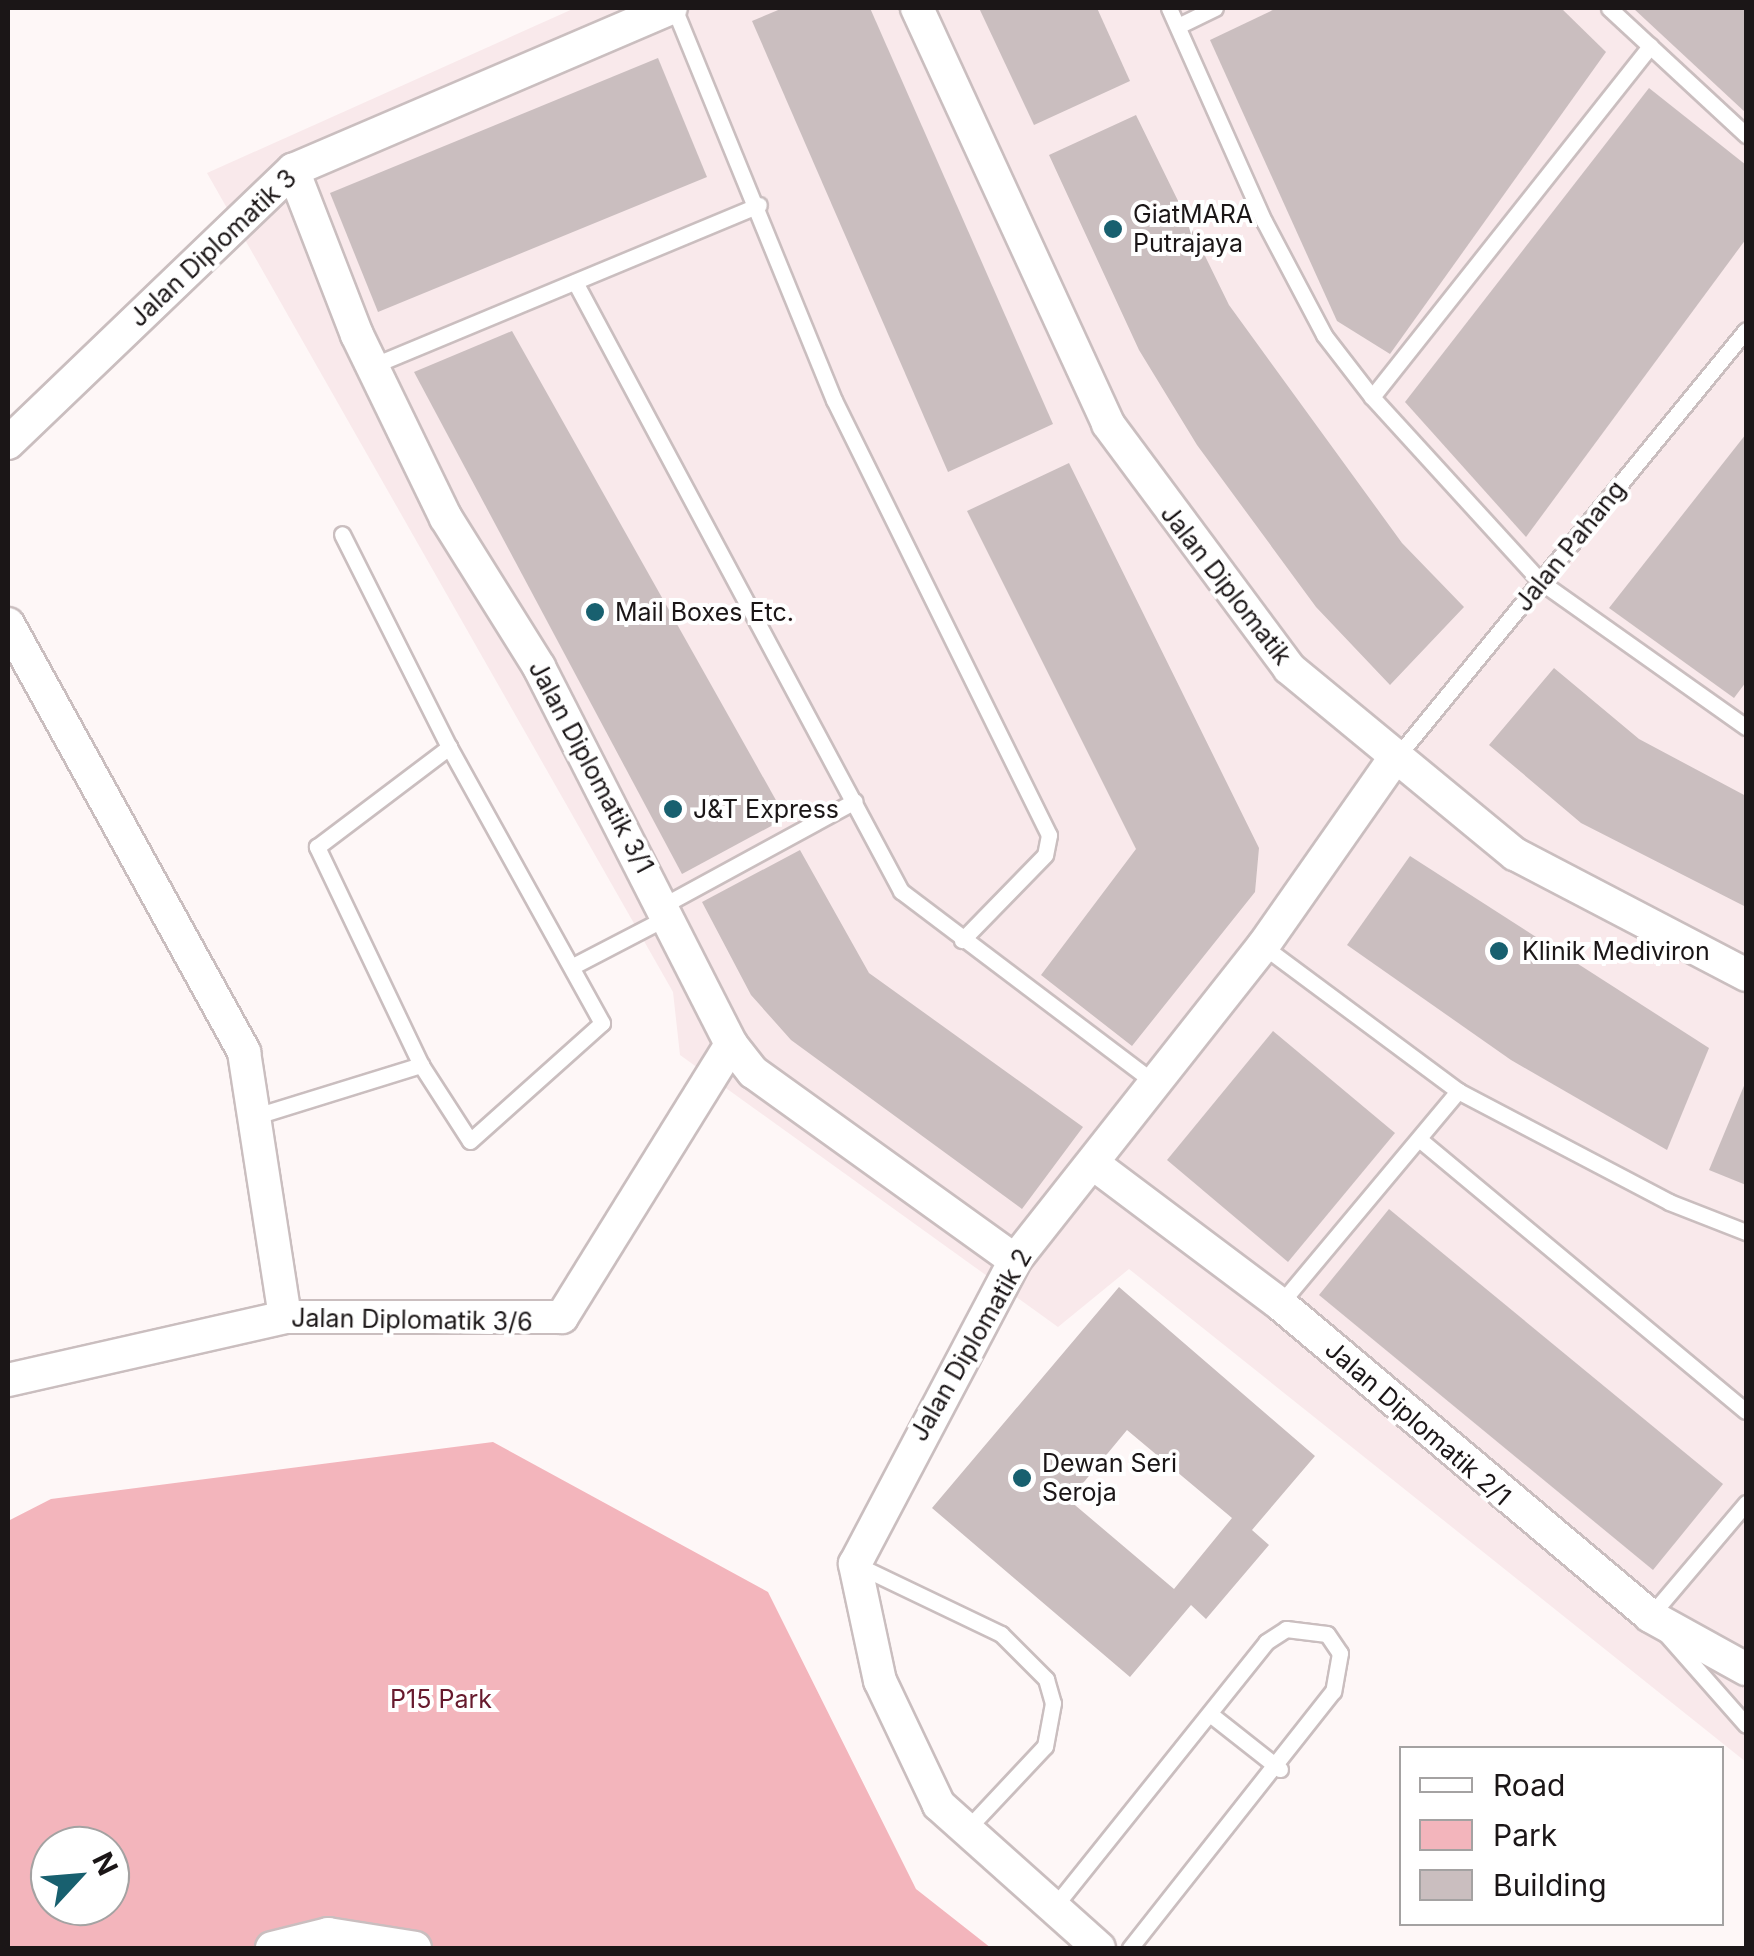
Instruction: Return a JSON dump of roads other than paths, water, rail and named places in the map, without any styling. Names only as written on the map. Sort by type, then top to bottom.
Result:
[{"type":"street","name":"Jalan Diplomatik","points":[[917,8],[1108,424],[1290,668],[1392,762],[1516,854],[1746,975]]},
{"type":"street","name":"Jalan Diplomatik 3","points":[[8,442],[293,170],[662,10]]},
{"type":"street","name":"Jalan Diplomatik 3/1","points":[[293,170],[372,366],[446,518],[539,667],[731,1044],[753,1072],[1015,1260]]},
{"type":"street","points":[[8,624],[240,1041],[256,1116],[285,1317]]},
{"type":"street","name":"Jalan Diplomatik 2","points":[[855,1564],[1015,1260],[1158,1085],[1263,946],[1392,762]]},
{"type":"street","name":"Jalan Diplomatik 3/6","points":[[8,1380],[285,1317],[562,1317],[731,1044]]},
{"type":"street","name":"Jalan Diplomatik 2/1","points":[[1095,1165],[1280,1304],[1650,1616],[1746,1668]]},
{"type":"street","points":[[855,1564],[880,1681],[939,1804],[964,1832],[1099,1948]]},
{"type":"street","points":[[272,1948],[328,1934],[414,1948]]},
{"type":"lane","points":[[1169,8],[1264,220],[1324,335],[1372,397],[1540,582],[1746,727]]},
{"type":"lane","points":[[1178,26],[1215,8]]},
{"type":"lane","points":[[1608,8],[1746,135]]},
{"type":"lane","points":[[662,10],[759,205],[834,400],[1049,835],[1046,855],[962,940]]},
{"type":"lane","points":[[1372,397],[1650,46]]},
{"type":"lane","points":[[372,366],[759,205]]},
{"type":"lane","points":[[575,282],[901,891],[1158,1085]]},
{"type":"lane","name":"Jalan Pahang","points":[[1392,762],[1746,330]]},
{"type":"lane","points":[[342,534],[449,748],[576,964],[598,1010],[597,1032],[480,1137],[460,1136],[421,1065],[317,847],[449,748]]},
{"type":"lane","points":[[576,964],[855,801]]},
{"type":"lane","points":[[1263,946],[1458,1091],[1669,1202],[1746,1232]]},
{"type":"lane","points":[[256,1116],[421,1065]]},
{"type":"lane","points":[[1280,1304],[1458,1091]]},
{"type":"lane","points":[[1418,1139],[1746,1410]]},
{"type":"lane","points":[[1746,1503],[1650,1616],[1746,1724]]},
{"type":"lane","points":[[855,1564],[1000,1634],[1046,1679],[1053,1703],[1045,1746],[964,1832]]},
{"type":"lane","points":[[1054,1906],[1266,1642],[1286,1629],[1327,1634],[1342,1675],[1280,1768],[1130,1948]]},
{"type":"lane","points":[[1210,1714],[1280,1768]]},
{"type":"place","name":"GiatMARA Putrajaya","points":[[1113,229]]},
{"type":"place","name":"Mail Boxes Etc.","points":[[595,612]]},
{"type":"place","name":"J&T Express","points":[[673,809]]},
{"type":"place","name":"Klinik Mediviron","points":[[1499,951]]},
{"type":"place","name":"Dewan Seri Seroja","points":[[1022,1478]]},
{"type":"park label","name":"P15 Park","points":[[441,1699]]}]
